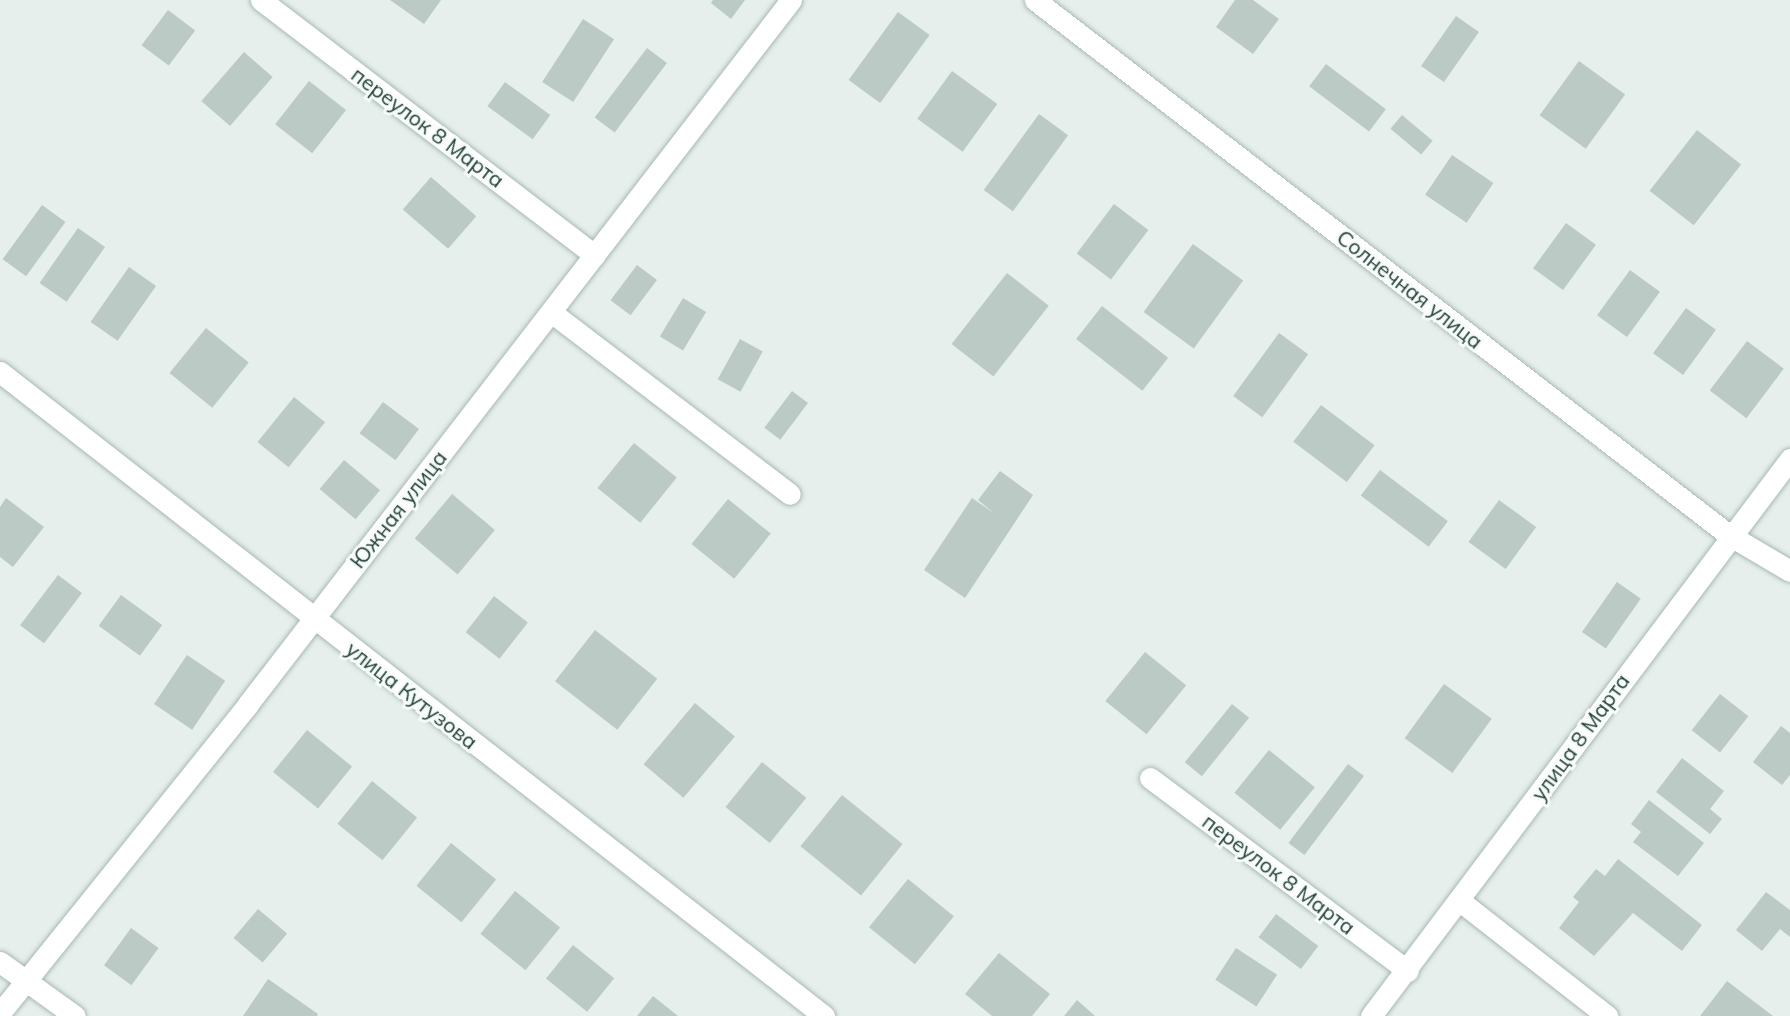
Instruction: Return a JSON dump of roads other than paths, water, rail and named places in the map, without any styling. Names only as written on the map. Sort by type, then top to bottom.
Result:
[{"type":"street","name":"переулок 8 Марта","points":[[261,0],[595,255]]},
{"type":"street","name":"Южная улица","points":[[0,1013],[313,618],[791,0]]},
{"type":"street","name":"Солнечная улица","points":[[1035,0],[1729,535],[1790,571]]},
{"type":"street","points":[[551,312],[790,495]]},
{"type":"street","name":"улица Кутузова","points":[[0,372],[824,1016]]},
{"type":"street","name":"улица 8 Марта","points":[[1371,1016],[1408,971],[1729,535],[1790,458]]},
{"type":"street","name":"переулок 8 Марта","points":[[1150,778],[1408,971]]},
{"type":"street","points":[[1460,901],[1606,1016]]},
{"type":"street","points":[[0,962],[75,1016]]}]
